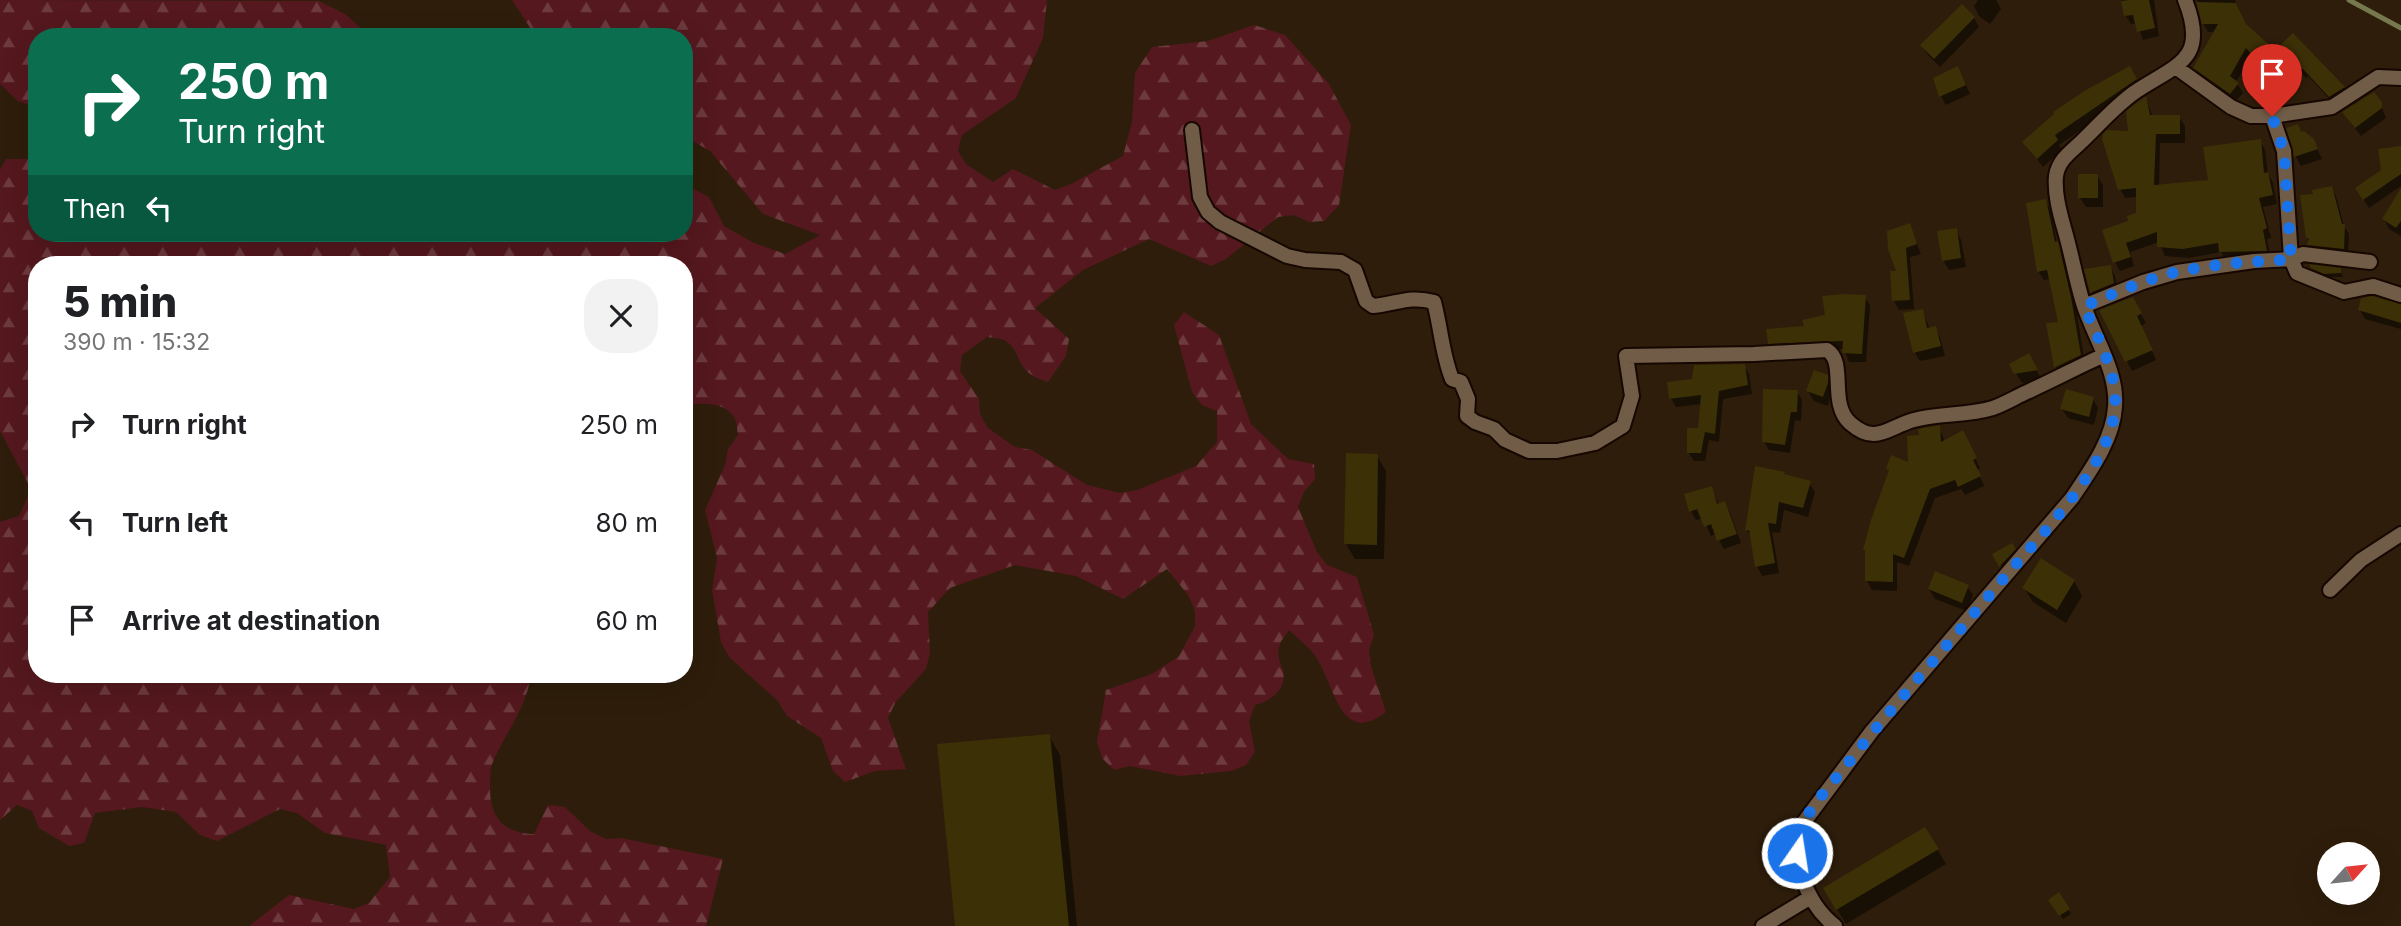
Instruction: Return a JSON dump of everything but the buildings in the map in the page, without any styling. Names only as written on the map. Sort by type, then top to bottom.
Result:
[{"type":"street","points":[[1835,926],[1825,918],[1811,897],[1801,868],[1797,839],[1813,807],[1872,732],[2072,498],[2111,431],[2116,406],[2110,371],[2084,306],[2056,191],[2059,167],[2064,158],[2133,94],[2177,68],[2189,54],[2194,33],[2185,0]]},
{"type":"street","points":[[2177,68],[2241,114],[2251,116],[2272,116],[2332,107],[2378,77],[2401,78]]},
{"type":"street","points":[[2272,116],[2284,151],[2291,260],[2297,273],[2344,292],[2372,286],[2401,295]]},
{"type":"street","points":[[1192,130],[1200,197],[1208,212],[1235,231],[1287,256],[1305,261],[1341,261],[1355,270],[1366,301],[1373,306],[1403,299],[1434,302],[1440,321],[1445,362],[1452,379],[1461,382],[1468,399],[1467,416],[1494,429],[1505,440],[1529,451],[1557,451],[1595,443],[1623,426],[1632,397],[1626,356],[1754,355],[1829,351],[1833,355],[1836,369],[1839,407],[1851,424],[1874,435],[1912,421],[1970,414],[1996,407],[2104,355]]},
{"type":"street","points":[[2084,306],[2143,282],[2177,272],[2254,261],[2291,260],[2303,254],[2370,262]]},
{"type":"street","points":[[2330,590],[2361,560],[2401,534]]},
{"type":"street","points":[[1763,926],[1811,897]]},
{"type":"green space","points":[[0,0],[319,1],[345,14],[361,28],[28,28],[28,105],[18,101],[0,84]]},
{"type":"green space","points":[[512,0],[1047,0],[1043,38],[1016,98],[962,135],[958,151],[966,164],[993,182],[1013,169],[1055,190],[1123,156],[1132,122],[1135,73],[1152,47],[1208,41],[1254,25],[1285,35],[1329,84],[1351,125],[1339,205],[1324,221],[1309,222],[1294,215],[1278,217],[1226,259],[1211,266],[1149,239],[1083,270],[1035,308],[1069,339],[1066,356],[1048,382],[1028,372],[1015,350],[998,338],[987,337],[962,355],[960,371],[979,399],[980,414],[988,428],[1015,447],[1032,450],[1087,485],[1120,493],[1137,490],[1196,466],[1217,442],[1217,411],[1202,405],[1192,392],[1174,325],[1184,312],[1219,335],[1251,424],[1288,459],[1314,464],[1315,479],[1304,492],[1298,507],[1317,552],[1327,565],[1357,577],[1374,635],[1369,650],[1371,666],[1386,712],[1370,721],[1357,722],[1348,717],[1313,653],[1289,630],[1278,652],[1284,678],[1280,689],[1266,701],[1255,705],[1249,721],[1255,752],[1246,765],[1231,771],[1180,776],[1130,766],[1114,770],[1102,758],[1097,742],[1106,690],[1152,674],[1179,656],[1195,626],[1195,611],[1188,595],[1167,569],[1123,599],[1076,576],[1015,565],[950,588],[928,612],[930,653],[926,669],[895,703],[888,718],[906,769],[875,771],[845,782],[833,771],[821,738],[787,716],[779,702],[729,657],[721,642],[712,590],[717,558],[705,510],[725,465],[728,449],[738,435],[734,417],[730,412],[718,406],[693,405],[693,256],[28,256],[28,483],[0,431],[0,170],[6,159],[28,159],[28,242],[693,242],[693,189],[709,197],[724,226],[754,243],[785,254],[820,235],[763,214],[710,151],[693,141],[693,28],[530,28]]},
{"type":"green space","points":[[28,496],[28,683],[530,683],[520,709],[491,766],[490,796],[500,821],[513,830],[534,834],[548,805],[565,807],[590,831],[606,839],[621,838],[723,859],[706,926],[249,926],[289,895],[354,909],[369,903],[390,877],[386,845],[325,833],[297,813],[280,809],[217,841],[200,835],[176,812],[142,807],[95,813],[84,843],[69,846],[39,828],[32,811],[17,805],[0,820],[0,522],[19,516]]},
{"type":"waterway","points":[[2349,0],[2401,28]]},
{"type":"route","points":[[1797,853],[1797,839],[1813,807],[1872,732],[2072,498],[2104,446],[2111,431],[2116,406],[2110,371],[2084,306],[2143,282],[2177,272],[2254,261],[2291,260],[2284,151],[2272,116]]}]
